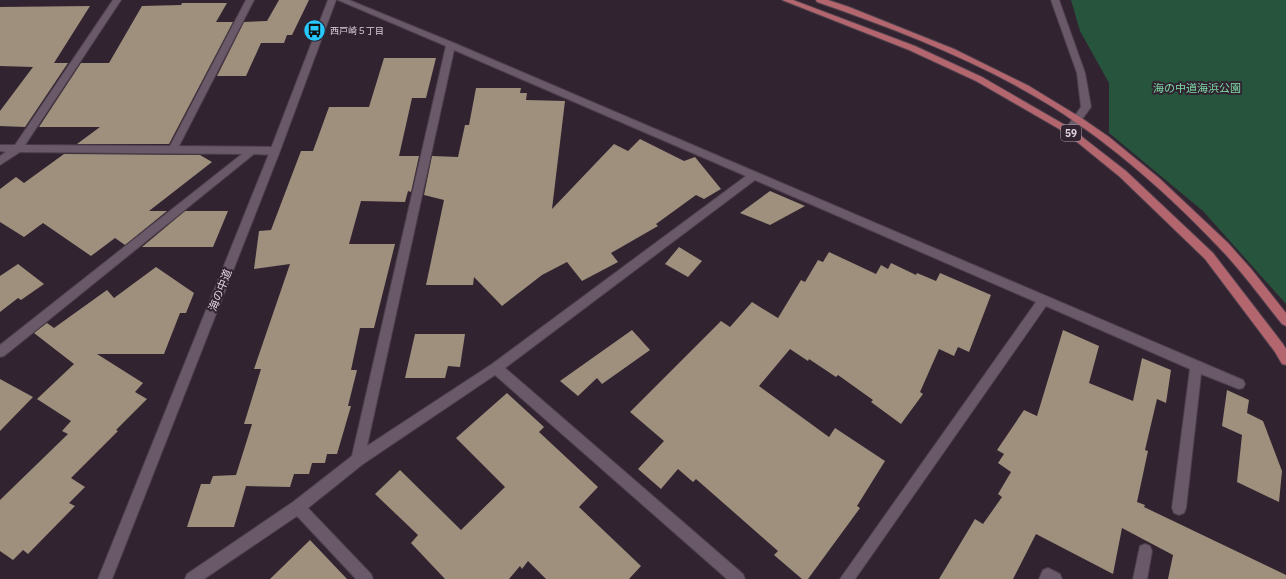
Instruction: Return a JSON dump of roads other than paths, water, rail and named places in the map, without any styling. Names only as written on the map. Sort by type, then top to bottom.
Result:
[{"type":"main road","name":"59","points":[[786,0],[912,48],[979,79],[1069,131],[1123,174],[1209,256],[1279,348],[1286,360]]},
{"type":"main road","name":"59","points":[[820,0],[917,36],[980,65],[1027,88],[1079,120],[1135,162],[1225,247],[1286,321]]},
{"type":"street","points":[[0,161],[18,148],[117,0]]},
{"type":"street","points":[[173,149],[250,0]]},
{"type":"street","name":"海の中道","points":[[105,579],[275,151],[332,0]]},
{"type":"street","points":[[342,0],[451,45],[1043,301],[1239,384]]},
{"type":"street","points":[[1055,0],[1081,73],[1086,107],[1079,120],[1069,131]]},
{"type":"street","points":[[358,460],[451,45]]},
{"type":"street","points":[[0,148],[275,151]]},
{"type":"street","points":[[0,352],[252,151]]},
{"type":"street","points":[[192,579],[298,507],[358,460],[496,368],[754,176]]},
{"type":"street","points":[[847,579],[1043,301]]},
{"type":"street","points":[[1179,508],[1196,366]]},
{"type":"street","points":[[496,368],[738,579]]},
{"type":"street","points":[[298,507],[366,579]]},
{"type":"street","points":[[1140,579],[1145,551]]},
{"type":"street","points":[[1046,579],[1048,575],[1056,579]]},
{"type":"place","name":"西戸崎５丁目","points":[[315,30]]},
{"type":"park label","name":"海の中道海浜公園","points":[[1197,88]]}]
